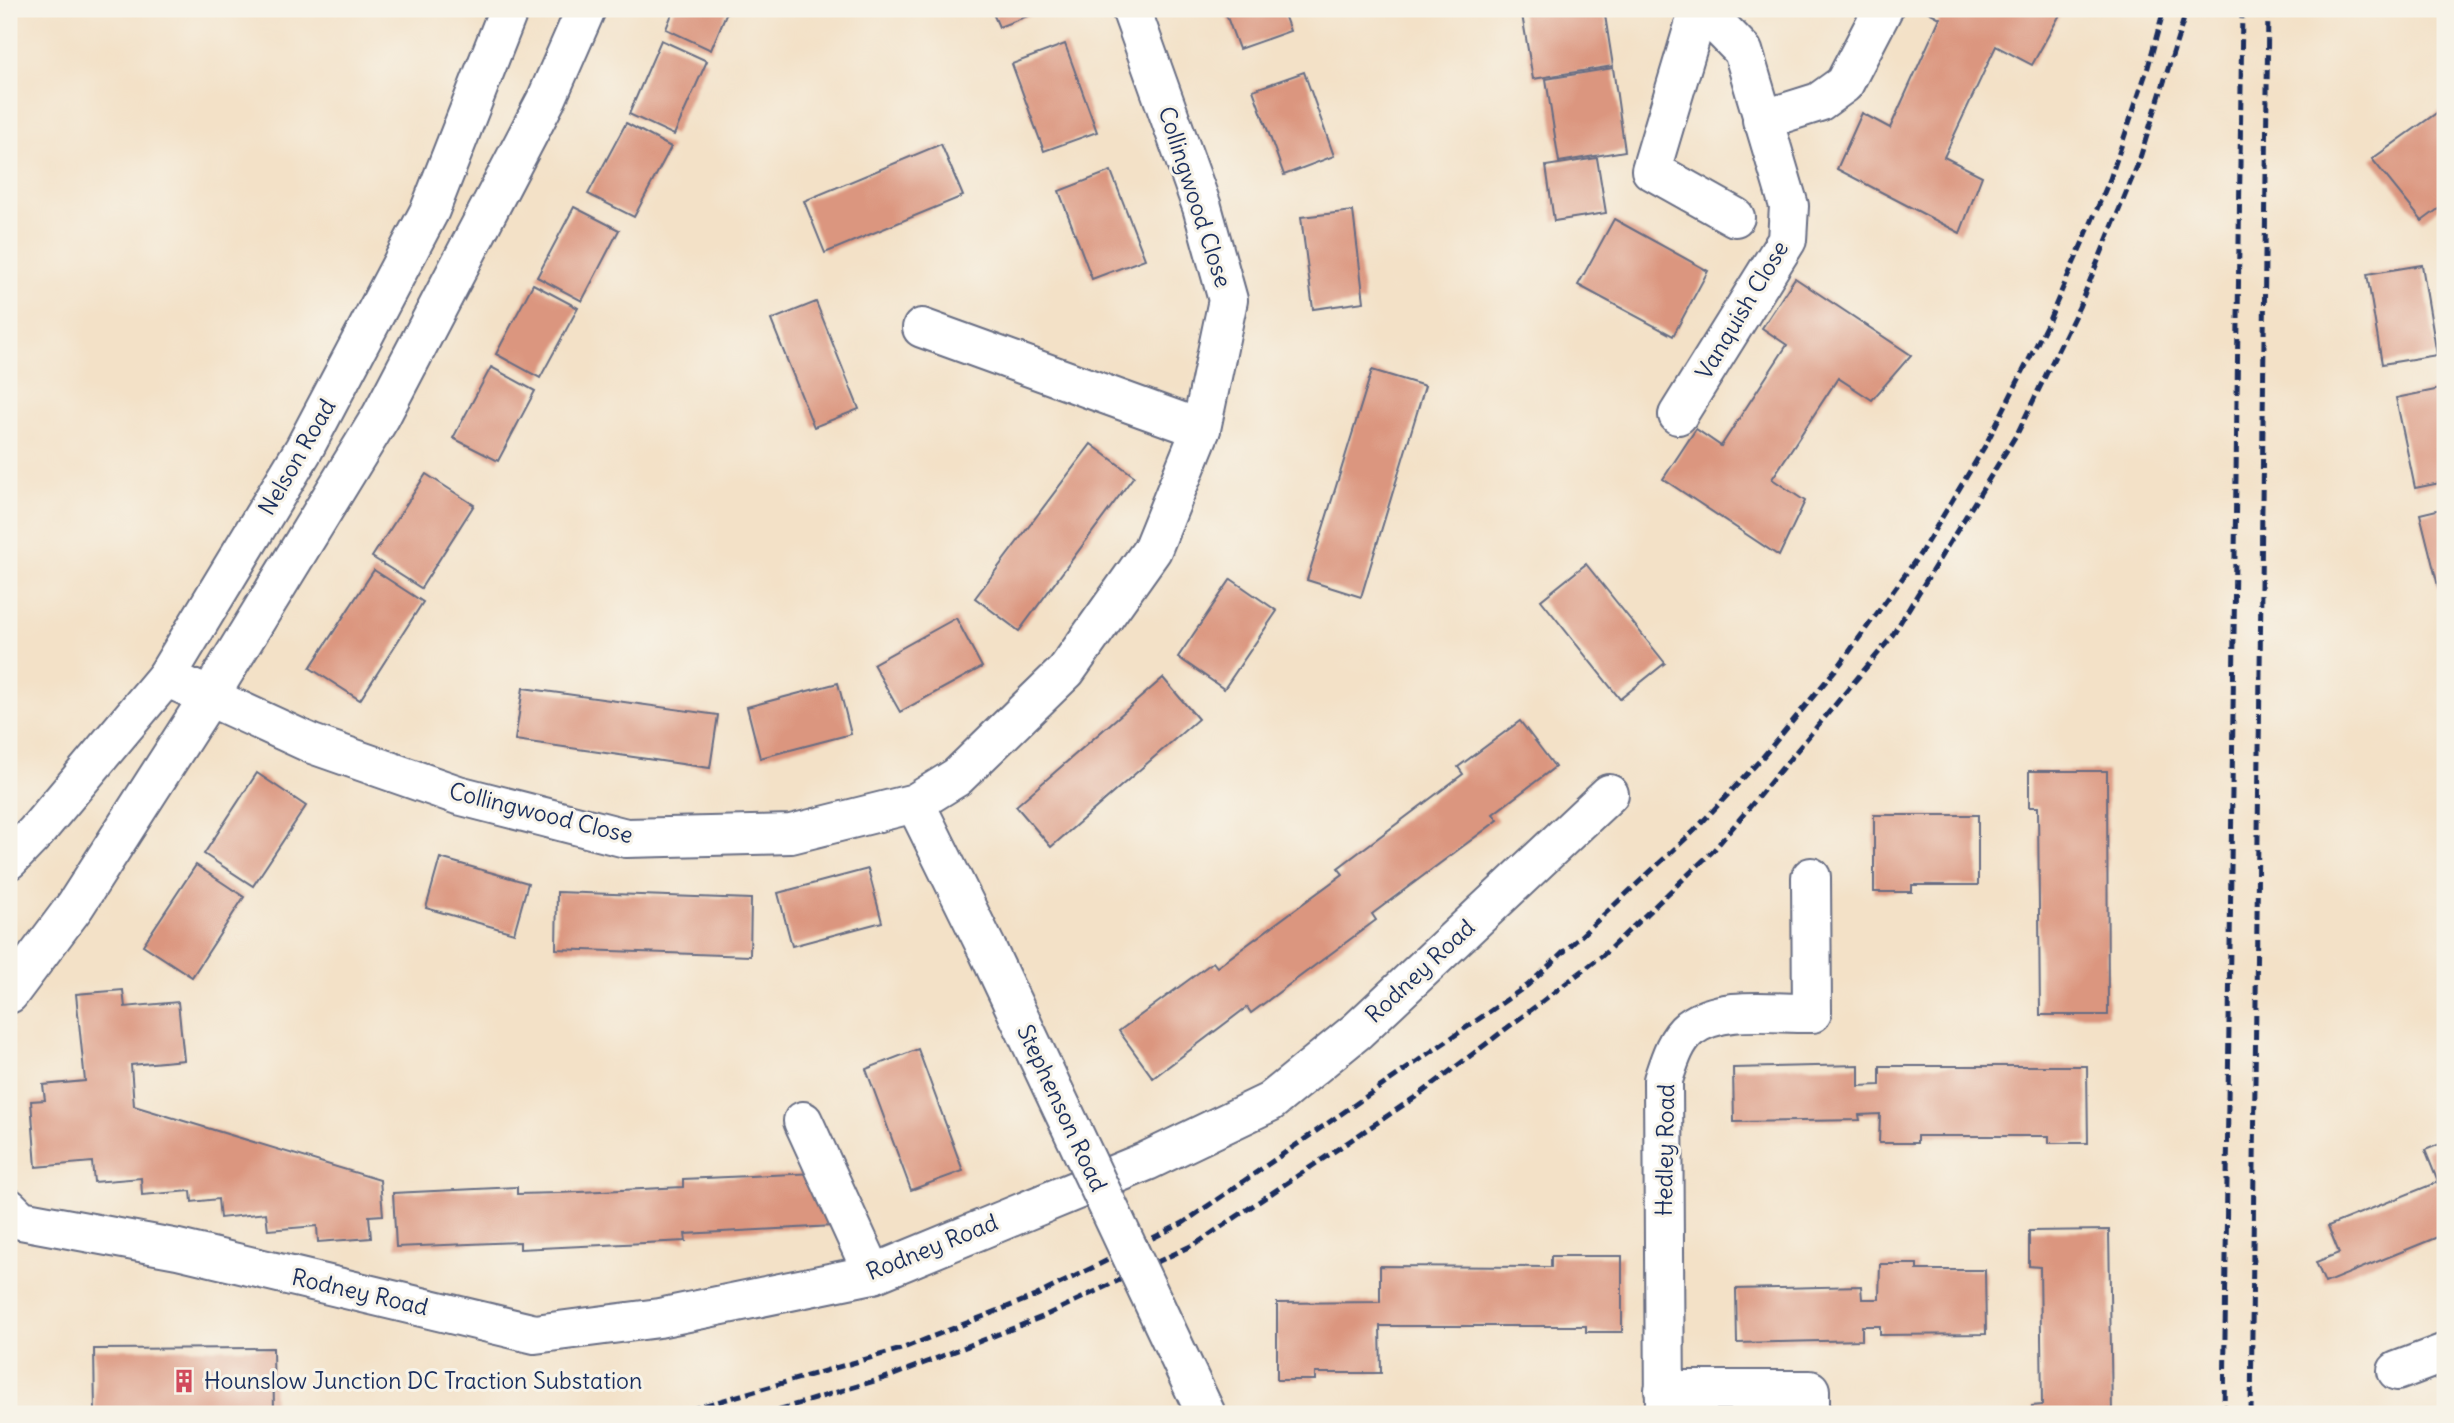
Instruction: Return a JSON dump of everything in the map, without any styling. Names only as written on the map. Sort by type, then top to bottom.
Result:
[{"type":"street","name":"Nelson Road","points":[[9,860],[36,832],[166,677],[304,449],[430,211],[509,9]]},
{"type":"street","points":[[9,993],[75,906],[209,697],[381,416],[547,98],[586,9]]},
{"type":"street","name":"Collingwood Close","points":[[166,677],[312,744],[458,795],[626,838],[791,834],[915,803],[957,777],[1066,671],[1152,550],[1201,429],[1227,300],[1202,207],[1131,9]]},
{"type":"street","points":[[1700,9],[1651,170],[1735,217]]},
{"type":"street","name":"Vanquish Close","points":[[1678,415],[1787,240],[1789,206],[1742,51],[1700,9]]},
{"type":"street","points":[[1762,120],[1819,102],[1844,85],[1883,9]]},
{"type":"street","points":[[922,328],[1201,429]]},
{"type":"street","name":"Rodney Road","points":[[9,1208],[21,1220],[178,1249],[535,1334],[659,1318],[873,1274],[1147,1160],[1270,1102],[1357,1031],[1609,794]]},
{"type":"street","name":"Stephenson Road","points":[[915,803],[1206,1414]]},
{"type":"street","name":"Hedley Road","points":[[1665,1402],[1663,1080],[1674,1048],[1689,1028],[1707,1018],[1728,1014],[1812,1013],[1811,877]]},
{"type":"street","points":[[803,1121],[873,1274]]},
{"type":"street","points":[[2397,1371],[2445,1353]]},
{"type":"street","points":[[1665,1402],[1810,1390],[1810,1414]]},
{"type":"building","points":[[674,9],[728,9],[711,50],[666,29]]},
{"type":"building","points":[[991,9],[1046,9],[999,27]]},
{"type":"building","points":[[1224,9],[1282,9],[1290,31],[1239,49]]},
{"type":"building","points":[[1521,9],[1604,9],[1613,66],[1533,79]]},
{"type":"building","points":[[1923,9],[2062,11],[2032,65],[1996,46],[1944,157],[1982,176],[1960,233],[1837,169],[1862,113],[1890,128],[1940,18]]},
{"type":"building","points":[[661,40],[707,61],[674,135],[629,114]]},
{"type":"building","points":[[1065,44],[1097,132],[1044,151],[1012,64]]},
{"type":"building","points":[[1613,68],[1625,151],[1559,162],[1546,79]]},
{"type":"building","points":[[1304,72],[1334,156],[1284,175],[1253,90]]},
{"type":"building","points":[[2445,107],[2445,204],[2422,221],[2372,159]]},
{"type":"building","points":[[626,123],[671,147],[634,217],[588,194]]},
{"type":"building","points":[[941,144],[963,196],[825,253],[804,201]]},
{"type":"building","points":[[1597,158],[1606,213],[1554,221],[1546,166]]},
{"type":"building","points":[[1111,171],[1145,259],[1092,279],[1059,191]]},
{"type":"building","points":[[574,207],[619,230],[582,301],[537,277]]},
{"type":"building","points":[[1353,211],[1364,302],[1313,309],[1301,217]]},
{"type":"building","points":[[1614,219],[1708,271],[1673,336],[1578,285]]},
{"type":"building","points":[[2422,265],[2437,355],[2382,364],[2367,274]]},
{"type":"building","points":[[1795,278],[1911,355],[1872,400],[1838,378],[1772,479],[1805,501],[1779,556],[1663,479],[1696,429],[1721,446],[1787,345],[1762,328]]},
{"type":"building","points":[[533,284],[578,308],[540,378],[496,354]]},
{"type":"building","points":[[816,302],[859,409],[814,427],[771,320]]},
{"type":"building","points":[[491,367],[535,391],[498,461],[453,438]]},
{"type":"building","points":[[1372,370],[1425,386],[1361,597],[1307,580]]},
{"type":"building","points":[[2445,388],[2445,482],[2415,488],[2396,398]]},
{"type":"building","points":[[1091,444],[1134,476],[1019,631],[975,598]]},
{"type":"building","points":[[426,474],[474,505],[421,588],[372,557]]},
{"type":"building","points":[[2445,508],[2445,601],[2442,602],[2420,514]]},
{"type":"building","points":[[1586,564],[1665,663],[1620,699],[1541,600]]},
{"type":"building","points":[[374,570],[423,602],[360,700],[310,668]]},
{"type":"building","points":[[1231,579],[1277,611],[1224,689],[1178,657]]},
{"type":"building","points":[[956,618],[982,667],[900,712],[873,664]]},
{"type":"building","points":[[1163,678],[1198,719],[1051,847],[1016,806]]},
{"type":"building","points":[[838,683],[851,734],[760,758],[747,707]]},
{"type":"building","points":[[523,688],[718,715],[710,768],[515,740]]},
{"type":"building","points":[[1520,721],[1555,767],[1493,814],[1498,820],[1372,914],[1376,920],[1251,1013],[1247,1007],[1153,1078],[1119,1031],[1213,962],[1217,967],[1343,874],[1338,868],[1463,774],[1458,767]]},
{"type":"building","points":[[2029,771],[2107,771],[2108,1015],[2040,1015],[2038,807],[2029,807]]},
{"type":"building","points":[[257,773],[306,806],[253,886],[204,854]]},
{"type":"building","points":[[1874,815],[1978,815],[1978,885],[1912,885],[1912,892],[1874,892]]},
{"type":"building","points":[[440,858],[528,883],[514,933],[426,908]]},
{"type":"building","points":[[196,865],[244,897],[192,977],[143,945]]},
{"type":"building","points":[[868,869],[882,922],[792,946],[778,893]]},
{"type":"building","points":[[557,892],[751,899],[750,956],[556,949]]},
{"type":"building","points":[[123,990],[125,1007],[178,1002],[184,1060],[131,1065],[134,1106],[380,1180],[383,1215],[369,1216],[371,1238],[318,1242],[317,1226],[268,1230],[266,1213],[220,1218],[218,1199],[192,1202],[191,1191],[142,1195],[141,1178],[94,1182],[92,1162],[36,1167],[31,1101],[45,1100],[43,1085],[85,1081],[76,994]]},
{"type":"building","points":[[918,1049],[963,1171],[911,1190],[866,1069]]},
{"type":"building","points":[[1859,1065],[1859,1086],[1880,1085],[1880,1066],[2087,1066],[2088,1143],[2049,1143],[2049,1136],[1917,1136],[1917,1143],[1879,1143],[1880,1114],[1859,1115],[1860,1120],[1734,1122],[1733,1068]]},
{"type":"building","points":[[2445,1142],[2445,1234],[2325,1283],[2316,1262],[2339,1253],[2328,1226],[2438,1182],[2425,1150]]},
{"type":"building","points":[[817,1173],[833,1226],[685,1234],[686,1241],[520,1249],[520,1242],[396,1247],[393,1193],[517,1187],[517,1194],[559,1193],[683,1187],[683,1179]]},
{"type":"building","points":[[2109,1230],[2112,1414],[2032,1414],[2032,1406],[2042,1405],[2040,1267],[2029,1266],[2029,1231]]},
{"type":"building","points":[[1551,1256],[1622,1256],[1622,1332],[1586,1332],[1586,1326],[1380,1326],[1381,1373],[1315,1373],[1315,1380],[1277,1380],[1277,1303],[1380,1302],[1380,1266],[1551,1267]]},
{"type":"building","points":[[1880,1264],[1917,1264],[1917,1270],[1985,1270],[1986,1334],[1880,1335],[1880,1326],[1862,1326],[1862,1340],[1737,1343],[1736,1289],[1861,1286],[1862,1299],[1879,1299]]},
{"type":"building","name":"Hounslow Junction DC Traction Substation","points":[[273,1348],[274,1412],[95,1413],[94,1349]]},
{"type":"railway","points":[[675,1414],[901,1349],[1035,1296],[1183,1223],[1528,985],[1694,831],[1762,758],[1841,663],[1920,554],[1985,446],[2049,320],[2110,179],[2148,67],[2164,9]]},
{"type":"railway","points":[[764,1414],[891,1376],[1042,1317],[1197,1243],[1420,1094],[1602,956],[1713,851],[1890,639],[2018,432],[2079,307],[2138,164],[2187,9]]},
{"type":"railway","points":[[2224,1414],[2242,9]]},
{"type":"railway","points":[[2251,1414],[2268,9]]},
{"type":"place","name":"Hounslow Junction DC Traction Substation","points":[[184,1381]]}]
